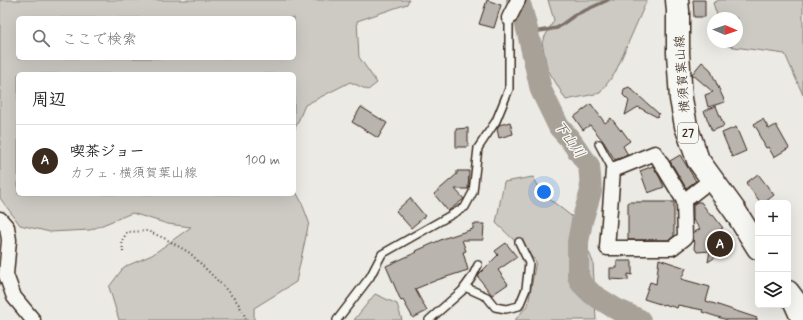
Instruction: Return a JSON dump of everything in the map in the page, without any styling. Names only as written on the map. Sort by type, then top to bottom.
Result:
[{"type":"main road","name":"横須賀葉山線","points":[[677,0],[681,99],[686,126],[698,160],[735,211],[755,243]]},
{"type":"main road","points":[[791,296],[803,320]]},
{"type":"street","points":[[509,18],[518,0]]},
{"type":"street","points":[[654,153],[684,201],[685,238],[672,248],[607,248],[613,170],[654,153]]},
{"type":"street","points":[[684,201],[712,180]]},
{"type":"street","points":[[0,219],[6,228],[9,240],[6,275],[14,297],[33,320]]},
{"type":"lane","points":[[337,320],[370,277],[382,254],[465,207],[473,192],[478,148],[496,122],[509,89],[509,18]]},
{"type":"lane","points":[[599,144],[613,170]]},
{"type":"lane","points":[[465,287],[487,297],[495,307],[506,309],[519,306],[526,289],[529,263],[520,242]]},
{"type":"lane","points":[[429,320],[462,291],[478,265]]},
{"type":"path","points":[[123,252],[122,241],[127,232],[146,231],[164,238],[190,253],[238,303],[247,320]]},
{"type":"shaded area","points":[[0,0],[409,0],[407,4],[357,21],[359,57],[377,83],[368,90],[350,82],[305,105],[296,126],[296,72],[16,72],[16,196],[296,196],[296,192],[309,222],[296,282],[254,308],[254,320],[119,320],[109,287],[124,267],[152,255],[191,227],[168,224],[132,213],[90,230],[50,232],[20,225],[0,198]]},
{"type":"shaded area","points":[[548,0],[647,0],[615,73],[600,93],[566,100],[547,68],[542,42],[554,20]]},
{"type":"shaded area","points":[[719,0],[803,0],[803,95],[785,54],[742,48],[743,48],[743,12],[716,12],[713,3]]},
{"type":"shaded area","points":[[533,177],[543,194],[575,219],[593,262],[596,320],[515,320],[528,305],[536,261],[496,223],[504,182]]},
{"type":"shaded area","points":[[375,294],[397,304],[402,320],[354,320]]},
{"type":"building","points":[[487,0],[501,5],[494,28],[479,24]]},
{"type":"building","points":[[693,0],[705,0],[705,17],[694,17]]},
{"type":"building","points":[[702,62],[710,69],[725,102],[708,107],[705,95],[713,92],[692,74]]},
{"type":"building","points":[[629,87],[659,114],[657,117],[638,107],[625,115],[629,101],[623,95],[624,89]]},
{"type":"building","points":[[591,104],[605,123],[611,118],[630,141],[623,146],[628,155],[615,160],[603,141],[590,125],[583,130],[574,117]]},
{"type":"building","points":[[716,106],[724,126],[712,131],[704,111]]},
{"type":"building","points":[[361,107],[387,123],[378,138],[352,122]]},
{"type":"building","points":[[763,119],[769,129],[776,125],[789,148],[774,157],[768,147],[766,148],[754,124]]},
{"type":"building","points":[[510,122],[513,134],[499,138],[497,129],[499,125]]},
{"type":"building","points":[[736,127],[746,151],[732,157],[722,133]]},
{"type":"building","points":[[468,128],[468,147],[456,147],[456,129]]},
{"type":"building","points":[[680,155],[696,181],[686,188],[670,161]]},
{"type":"building","points":[[653,166],[664,187],[648,193],[640,171]]},
{"type":"building","points":[[457,171],[469,171],[468,189],[455,189],[464,199],[448,211],[434,194],[457,174]]},
{"type":"building","points":[[758,174],[774,195],[768,200],[759,200],[746,183]]},
{"type":"building","points":[[410,198],[425,216],[411,228],[396,211]]},
{"type":"building","points":[[628,202],[674,202],[674,236],[669,240],[628,240]]},
{"type":"building","points":[[697,202],[701,202],[711,216],[713,215],[723,228],[721,229],[732,246],[708,262],[710,251],[697,252],[694,247],[695,242],[693,240],[693,233],[700,229],[693,220],[693,205]]},
{"type":"building","points":[[473,224],[484,224],[483,240],[462,240],[466,251],[463,252],[468,270],[415,289],[427,311],[413,318],[403,300],[401,301],[386,266],[445,238],[473,229]]},
{"type":"building","points":[[506,243],[517,257],[498,270],[508,284],[492,295],[478,277],[479,274],[498,255],[495,251]]},
{"type":"building","points":[[659,259],[686,268],[681,279],[710,287],[706,301],[757,318],[757,320],[727,320],[702,312],[703,310],[678,305],[677,308],[644,299],[650,282],[656,284]]},
{"type":"building","points":[[617,261],[632,261],[632,275],[628,274],[628,280],[610,279],[610,268],[617,268]]},
{"type":"waterway","name":"下山川","points":[[517,0],[521,7],[528,33],[541,90],[559,127],[569,138],[589,166],[591,191],[582,221],[578,242],[578,276],[581,283],[592,294],[616,309],[640,320]]},
{"type":"waterway","points":[[528,33],[557,28],[575,15],[608,0]]},
{"type":"place","name":"喫茶ジョー","points":[[720,244]]}]
